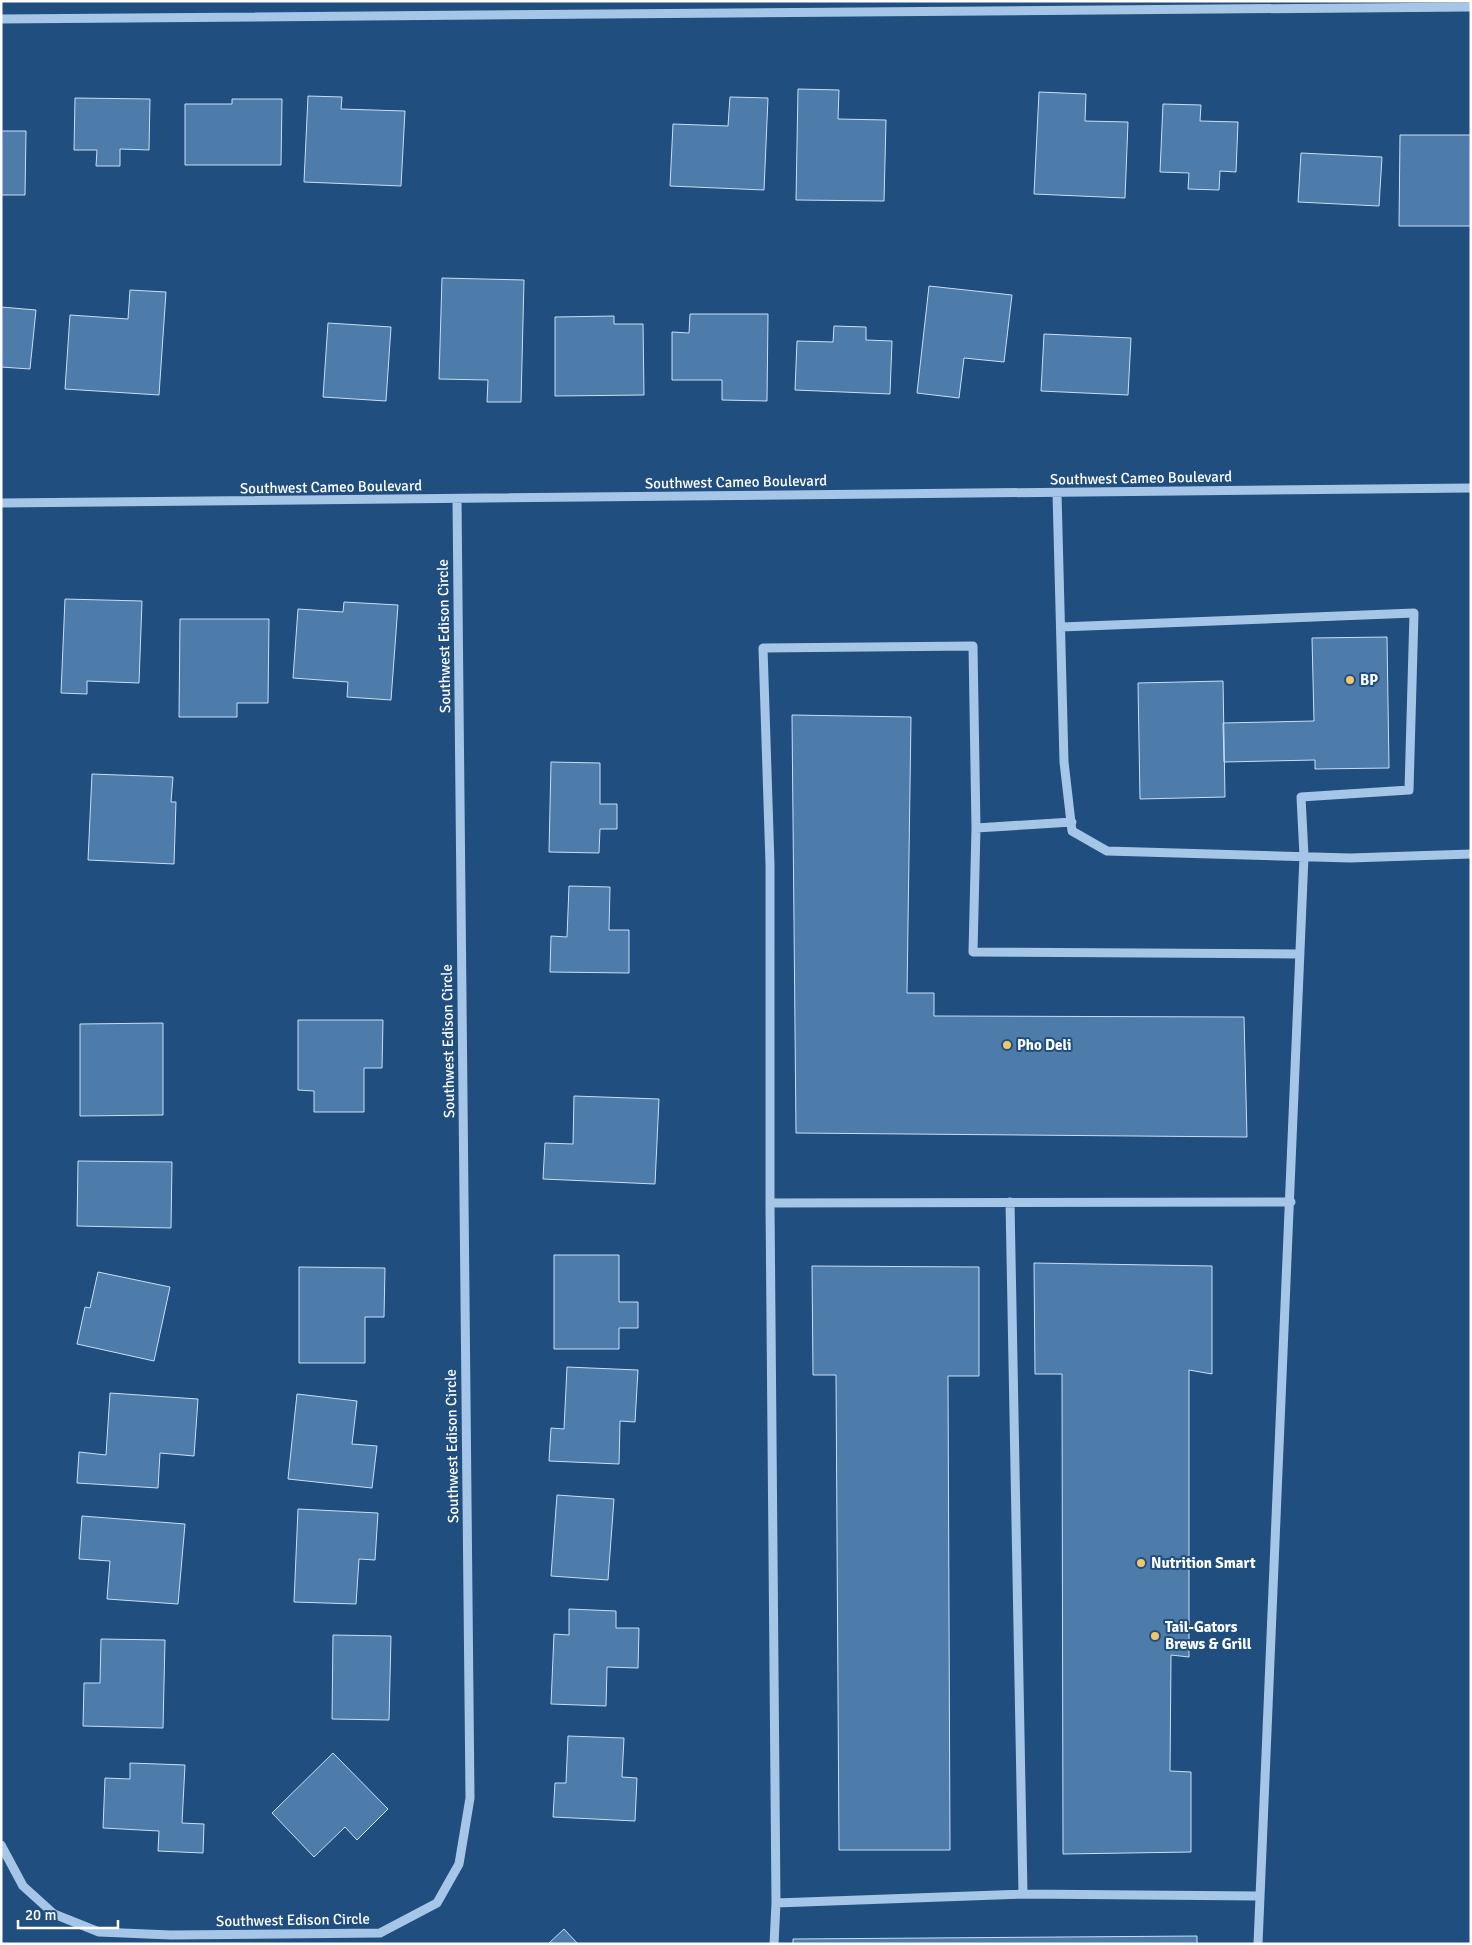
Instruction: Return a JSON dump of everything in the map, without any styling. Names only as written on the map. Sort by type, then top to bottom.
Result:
[{"type":"street","points":[[1,19],[1471,7]]},
{"type":"street","name":"Southwest Cameo Boulevard","points":[[1,503],[1471,488]]},
{"type":"street","points":[[1057,493],[1064,762],[1072,831],[1107,851],[1350,858],[1471,854]]},
{"type":"street","name":"Southwest Edison Circle","points":[[1,1845],[23,1886],[54,1914],[99,1932],[171,1936],[380,1933],[437,1903],[459,1864],[470,1788],[456,499]]},
{"type":"street","points":[[1061,627],[1414,613],[1409,790],[1301,797],[1304,856],[1291,1202],[1258,1896],[1258,1944]]},
{"type":"street","points":[[774,1944],[776,1903],[770,1203],[770,864],[763,648],[973,646],[976,828],[973,952],[1300,954]]},
{"type":"street","points":[[976,828],[1072,822]]},
{"type":"street","points":[[1010,1202],[1023,1894]]},
{"type":"street","points":[[770,1203],[1291,1202]]},
{"type":"street","points":[[776,1903],[1023,1894],[1258,1896]]},
{"type":"building","points":[[798,89],[839,90],[838,119],[886,120],[884,201],[796,200]]},
{"type":"building","points":[[1039,92],[1086,94],[1085,121],[1128,122],[1125,198],[1034,194]]},
{"type":"building","points":[[308,96],[342,97],[341,109],[405,111],[401,186],[304,182]]},
{"type":"building","points":[[730,97],[768,98],[764,190],[670,186],[673,124],[728,126]]},
{"type":"building","points":[[75,98],[150,99],[149,150],[120,149],[120,166],[96,166],[97,150],[74,150]]},
{"type":"building","points":[[232,99],[282,99],[281,165],[185,165],[185,104],[232,104]]},
{"type":"building","points":[[1163,104],[1201,105],[1200,121],[1238,122],[1236,172],[1220,171],[1219,190],[1188,189],[1189,173],[1160,172]]},
{"type":"building","points":[[1,131],[26,131],[25,195],[1,195]]},
{"type":"building","points":[[1400,135],[1471,135],[1471,226],[1399,226]]},
{"type":"building","points":[[1301,153],[1382,157],[1379,206],[1298,202]]},
{"type":"building","points":[[442,278],[524,280],[521,402],[487,402],[488,380],[439,379]]},
{"type":"building","points":[[929,286],[1012,295],[1004,362],[964,358],[959,398],[917,393]]},
{"type":"building","points":[[130,290],[166,292],[159,395],[65,389],[70,315],[128,319]]},
{"type":"building","points":[[1,307],[36,310],[30,369],[1,367]]},
{"type":"building","points":[[690,314],[768,314],[767,401],[722,400],[722,380],[672,380],[672,332],[689,333]]},
{"type":"building","points":[[614,316],[614,324],[643,324],[644,395],[555,396],[555,317]]},
{"type":"building","points":[[328,323],[391,327],[386,401],[323,397]]},
{"type":"building","points":[[834,326],[866,327],[866,340],[892,341],[890,394],[795,390],[797,341],[833,342]]},
{"type":"building","points":[[1044,334],[1131,338],[1128,395],[1041,391]]},
{"type":"building","points":[[65,599],[142,601],[139,683],[87,681],[87,694],[61,693]]},
{"type":"building","points":[[344,602],[398,605],[391,700],[347,697],[348,682],[293,678],[298,609],[343,612]]},
{"type":"building","points":[[180,619],[269,619],[268,703],[237,703],[237,717],[179,717]]},
{"type":"building","name":"BP","points":[[1387,637],[1389,768],[1315,769],[1315,760],[1224,762],[1223,723],[1314,721],[1312,638]]},
{"type":"building","points":[[1223,681],[1225,797],[1140,799],[1138,683]]},
{"type":"building","points":[[792,715],[911,717],[907,993],[934,993],[934,1016],[1244,1017],[1247,1137],[796,1133]]},
{"type":"building","points":[[551,762],[600,763],[600,804],[617,804],[617,829],[600,829],[599,853],[549,852]]},
{"type":"building","points":[[92,774],[173,777],[171,802],[176,802],[174,864],[88,860]]},
{"type":"building","points":[[569,886],[610,887],[609,930],[629,930],[629,973],[550,972],[551,936],[567,937]]},
{"type":"building","points":[[298,1020],[383,1020],[382,1068],[364,1068],[364,1112],[314,1112],[314,1091],[298,1090]]},
{"type":"building","points":[[163,1023],[163,1115],[80,1116],[80,1024]]},
{"type":"building","points":[[574,1096],[659,1099],[655,1184],[543,1179],[545,1143],[573,1144]]},
{"type":"building","points":[[78,1161],[172,1162],[171,1228],[77,1226]]},
{"type":"building","points":[[554,1255],[619,1255],[619,1302],[638,1302],[638,1328],[619,1328],[619,1349],[554,1349]]},
{"type":"building","points":[[1034,1263],[1212,1266],[1212,1374],[1189,1370],[1189,1657],[1171,1655],[1170,1771],[1191,1772],[1191,1852],[1063,1854],[1062,1374],[1035,1374]]},
{"type":"building","points":[[812,1266],[979,1267],[979,1376],[948,1376],[950,1850],[839,1850],[836,1375],[813,1375]]},
{"type":"building","points":[[299,1267],[385,1268],[384,1317],[365,1317],[365,1363],[299,1363]]},
{"type":"building","points":[[98,1272],[170,1287],[154,1361],[77,1344],[85,1307],[90,1308]]},
{"type":"building","points":[[567,1367],[638,1370],[635,1422],[620,1421],[619,1464],[549,1461],[551,1428],[564,1429]]},
{"type":"building","points":[[110,1393],[198,1399],[194,1456],[160,1453],[158,1488],[77,1483],[79,1452],[106,1455]]},
{"type":"building","points":[[297,1394],[357,1401],[352,1444],[377,1446],[372,1488],[288,1479]]},
{"type":"building","points":[[557,1495],[614,1499],[608,1580],[551,1576]]},
{"type":"building","points":[[298,1509],[378,1513],[375,1560],[359,1559],[356,1604],[294,1602]]},
{"type":"building","points":[[82,1516],[185,1524],[178,1604],[107,1599],[110,1561],[79,1559]]},
{"type":"building","points":[[569,1609],[616,1611],[616,1628],[639,1628],[638,1668],[607,1667],[606,1706],[551,1704],[554,1634],[569,1635]]},
{"type":"building","points":[[333,1635],[391,1636],[389,1720],[332,1719]]},
{"type":"building","points":[[101,1639],[165,1640],[163,1728],[83,1726],[84,1683],[100,1683]]},
{"type":"building","points":[[568,1736],[624,1738],[622,1777],[637,1778],[635,1821],[553,1817],[555,1783],[566,1783]]},
{"type":"building","points":[[333,1753],[388,1809],[357,1840],[345,1827],[314,1857],[272,1813]]},
{"type":"building","points":[[130,1763],[185,1765],[182,1823],[204,1824],[203,1853],[158,1851],[159,1831],[103,1828],[105,1778],[130,1779]]},
{"type":"building","points":[[564,1929],[578,1944],[548,1944]]},
{"type":"building","points":[[1197,1936],[1197,1944],[793,1944],[793,1939]]},
{"type":"place","name":"BP","points":[[1350,680]]},
{"type":"place","name":"Pho Deli","points":[[1007,1045]]},
{"type":"place","name":"Nutrition Smart","points":[[1141,1563]]},
{"type":"place","name":"Tail-Gators Brews & Grill","points":[[1155,1636]]}]
